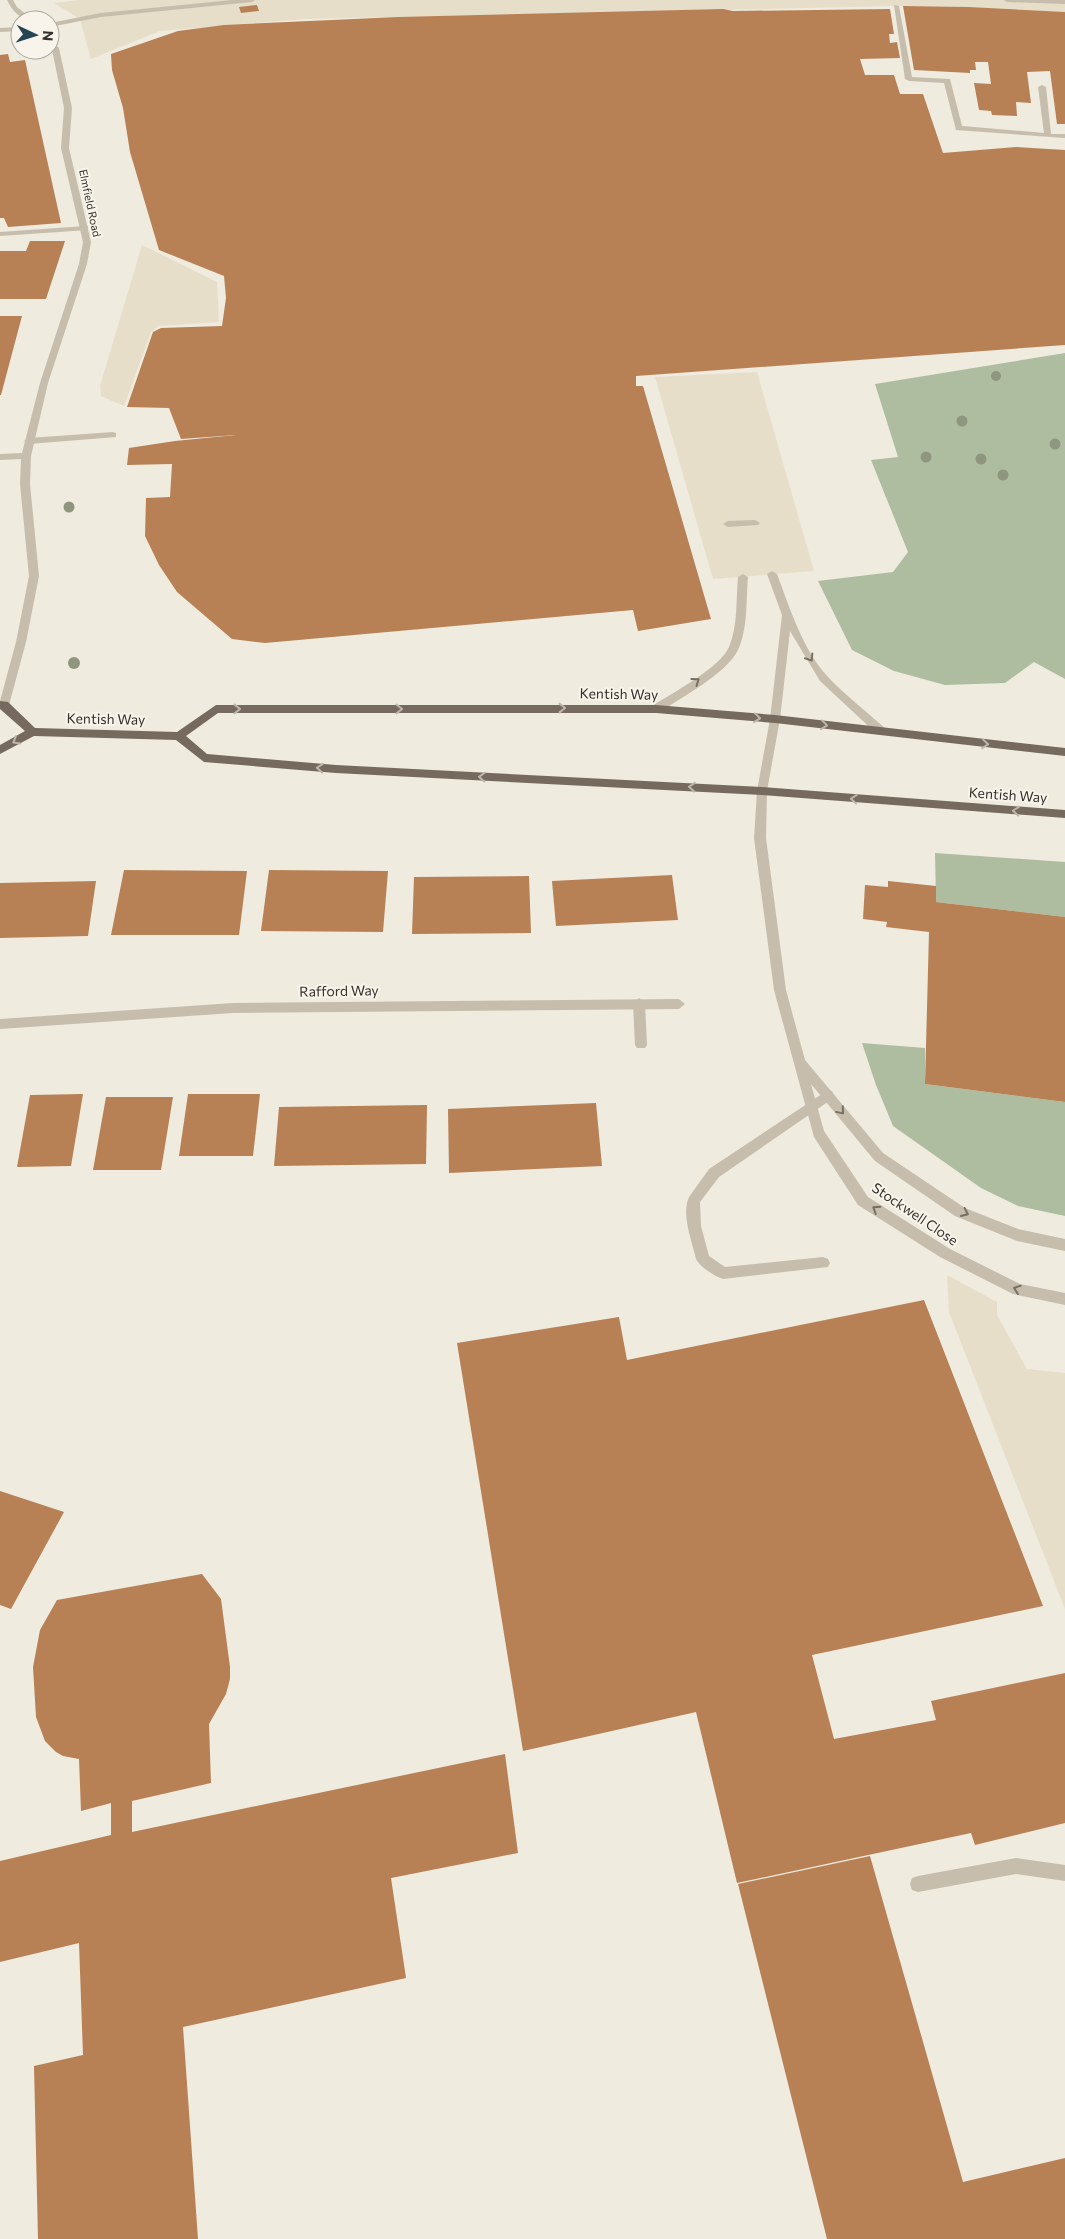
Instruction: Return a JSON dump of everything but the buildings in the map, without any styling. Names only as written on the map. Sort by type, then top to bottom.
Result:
[{"type":"main road","points":[[0,750],[32,732],[2,705]]},
{"type":"main road","name":"Kentish Way","points":[[32,732],[179,736],[216,709],[656,709],[775,719],[1065,752]]},
{"type":"main road","name":"Kentish Way","points":[[179,736],[204,758],[336,769],[762,791],[1065,814]]},
{"type":"street","points":[[60,23],[101,14],[252,0]]},
{"type":"street","points":[[1007,0],[1065,2]]},
{"type":"street","points":[[896,6],[909,79],[947,81],[959,128],[1065,136]]},
{"type":"street","name":"Elmfield Road","points":[[2,705],[22,642],[34,576],[25,484],[26,456],[44,383],[83,264],[87,242],[65,148],[68,108],[58,60]]},
{"type":"street","points":[[1042,86],[1048,136]]},
{"type":"street","points":[[0,234],[85,228]]},
{"type":"street","points":[[29,440],[113,435]]},
{"type":"street","points":[[0,457],[26,456]]},
{"type":"street","points":[[728,524],[755,523]]},
{"type":"street","points":[[772,574],[787,615],[805,650],[824,679],[882,732]]},
{"type":"street","points":[[656,709],[721,663],[733,649],[740,614],[743,576]]},
{"type":"street","name":"Stockwell Close","points":[[787,615],[775,719],[762,791],[760,838],[779,981],[818,1134],[863,1201],[945,1253],[1018,1290],[1065,1299]]},
{"type":"street","points":[[639,1003],[641,1045]]},
{"type":"street","name":"Rafford Way","points":[[0,1024],[233,1008],[679,1004]]},
{"type":"street","name":"Stockwell Close","points":[[799,1060],[879,1156],[960,1212],[1017,1235],[1065,1245]]},
{"type":"street","points":[[823,1263],[723,1273],[703,1258],[694,1226],[694,1201],[714,1173],[828,1095]]},
{"type":"street","points":[[918,1884],[1016,1866],[1065,1873]]},
{"type":"green space","points":[[1065,353],[1065,679],[1034,662],[1005,683],[945,685],[894,671],[852,650],[818,581],[893,572],[908,552],[871,460],[898,457],[875,384]]},
{"type":"green space","points":[[935,853],[1065,862],[1065,917],[936,902]]},
{"type":"green space","points":[[862,1043],[925,1048],[925,1084],[1065,1102],[1065,1216],[1018,1206],[981,1188],[893,1126],[876,1085]]},
{"type":"shaded area","points":[[79,0],[1065,0],[1065,12],[969,7],[896,6],[305,19],[160,31],[91,59],[80,19],[54,3]]},
{"type":"shaded area","points":[[142,245],[217,282],[219,322],[158,326],[151,332],[124,406],[101,396],[100,386]]},
{"type":"shaded area","points":[[757,372],[814,571],[713,579],[655,377]]},
{"type":"shaded area","points":[[947,1275],[997,1302],[997,1315],[1027,1369],[1065,1373],[1065,1609],[949,1312]]}]
